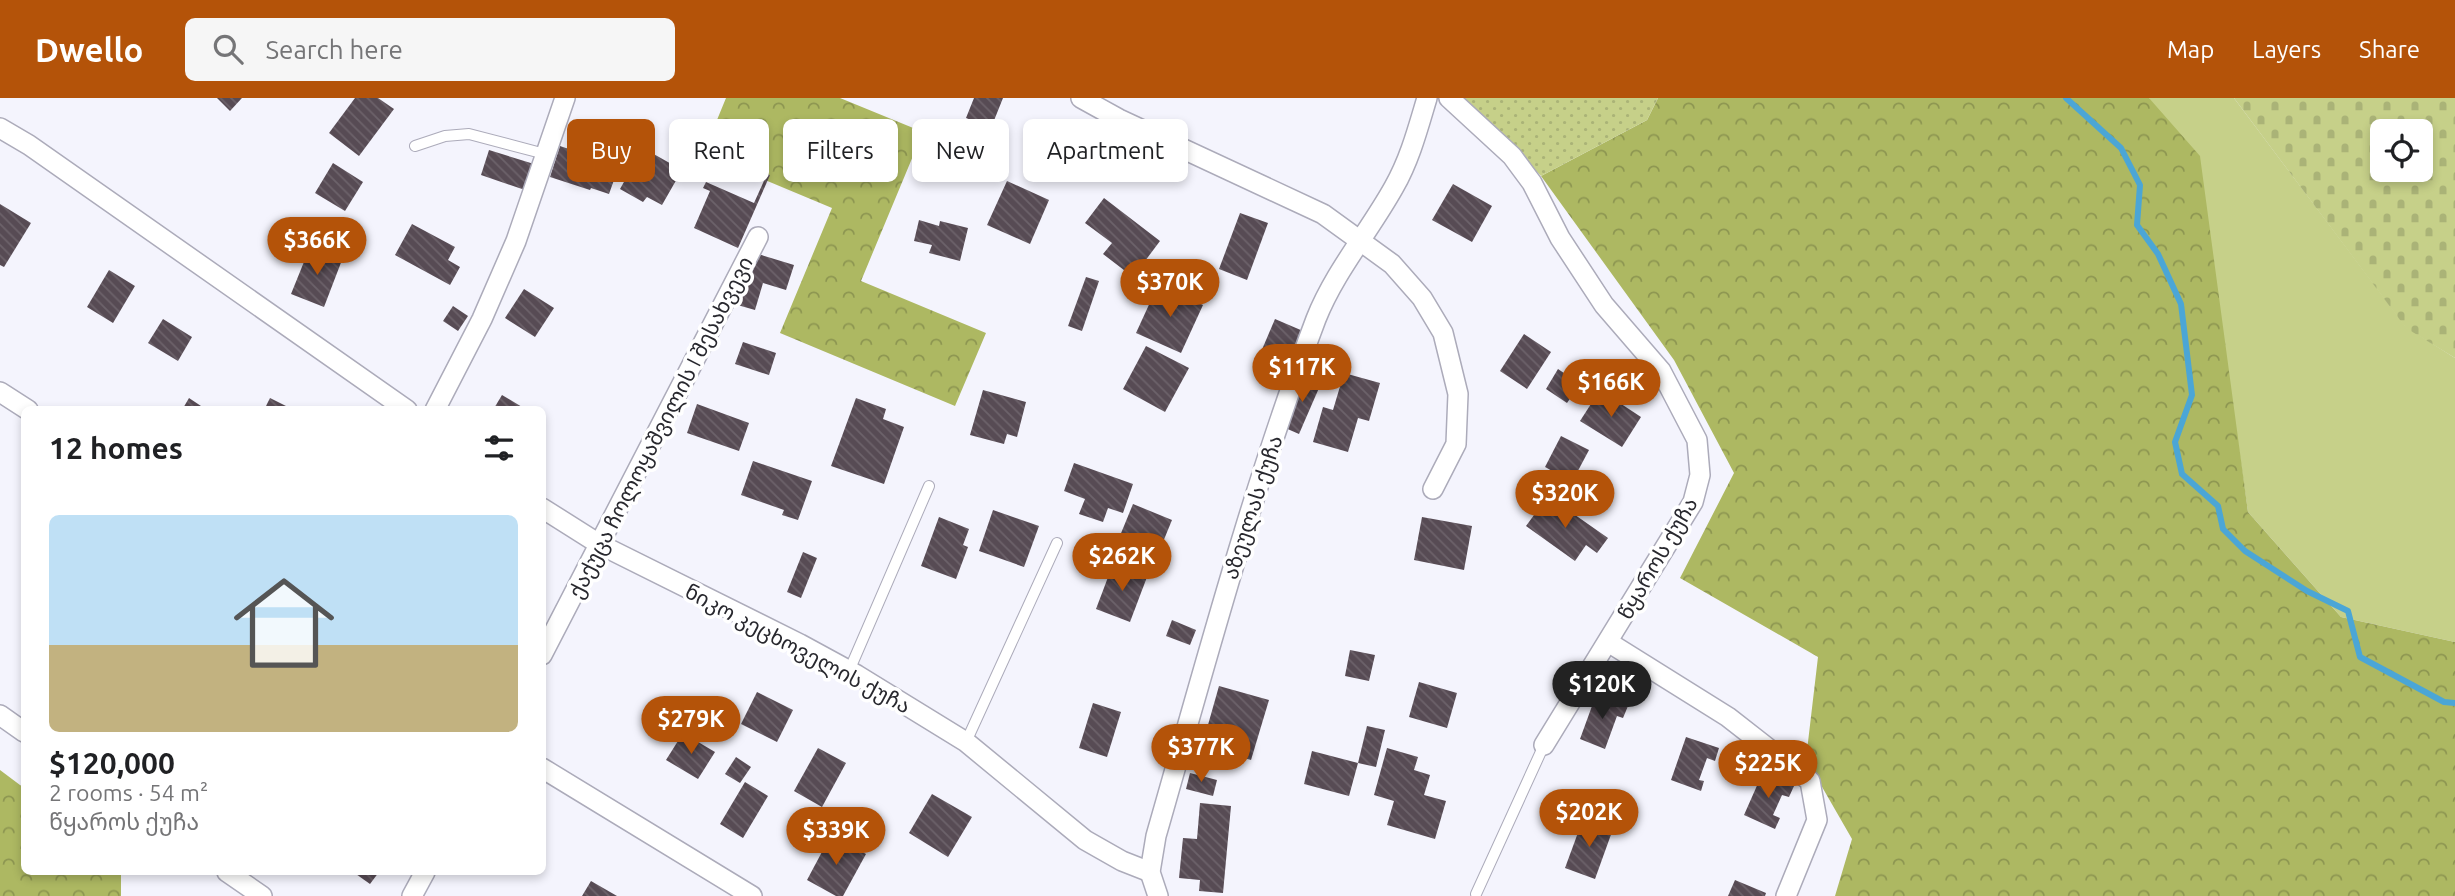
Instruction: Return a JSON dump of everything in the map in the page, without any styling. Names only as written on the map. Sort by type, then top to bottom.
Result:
[{"type":"street","points":[[437,406],[482,319],[506,264],[565,98]]},
{"type":"street","points":[[1081,98],[1119,119],[1323,214],[1392,264],[1422,298],[1443,333],[1458,394],[1455,444],[1433,489]]},
{"type":"street","name":"აზეულას ქუჩა","points":[[1158,896],[1150,872],[1156,835],[1250,508],[1317,317],[1334,282],[1395,186],[1416,139],[1427,98]]},
{"type":"street","name":"წყაროს ქუჩა","points":[[1449,98],[1512,156],[1532,183],[1560,238],[1604,305],[1661,371],[1697,440],[1700,475],[1693,502],[1544,745]]},
{"type":"street","points":[[0,128],[40,152],[401,406]]},
{"type":"street","name":"ქაქუცა ჩოლოყაშვილის I შესახვევი","points":[[546,647],[758,237]]},
{"type":"street","points":[[0,392],[22,406]]},
{"type":"street","name":"ნიკო კეცხოველის ქუჩა","points":[[546,511],[599,544],[849,671],[966,742],[1085,840],[1122,861],[1150,872]]},
{"type":"street","points":[[1608,642],[1728,717],[1810,781],[1817,820],[1786,896]]},
{"type":"street","points":[[0,715],[21,730]]},
{"type":"street","points":[[546,770],[752,896]]},
{"type":"street","points":[[231,875],[262,896]]},
{"type":"street","points":[[412,896],[423,875]]},
{"type":"lane","points":[[415,146],[445,136],[469,134],[545,154]]},
{"type":"lane","points":[[849,671],[929,486]]},
{"type":"lane","points":[[966,742],[1057,543]]},
{"type":"lane","points":[[1476,894],[1544,745]]},
{"type":"green space","points":[[726,98],[840,98],[891,119],[783,119],[783,182],[898,182],[898,122],[912,127],[912,158],[861,281],[986,333],[955,406],[780,333],[832,208],[769,182],[769,119],[717,119]]},
{"type":"green space","points":[[1464,98],[1658,98],[1647,120],[1541,176]]},
{"type":"green space","points":[[1658,98],[2149,98],[2200,156],[2248,512],[2341,617],[2455,642],[2455,896],[1835,896],[1852,839],[1806,759],[1818,657],[1680,578],[1734,473],[1674,360],[1541,176],[1647,120]]},
{"type":"green space","points":[[2149,98],[2234,98],[2406,327],[2455,358],[2455,642],[2341,617],[2248,512],[2228,374]]},
{"type":"green space","points":[[2234,98],[2455,98],[2455,358],[2406,328]]},
{"type":"green space","points":[[0,770],[21,786],[21,875],[121,875],[121,896],[0,896]]},
{"type":"building","points":[[217,98],[242,98],[230,111]]},
{"type":"building","points":[[355,98],[378,98],[394,109],[359,156],[329,133]]},
{"type":"building","points":[[974,98],[1003,98],[995,119],[966,118]]},
{"type":"building","points":[[560,146],[567,148],[567,182],[613,182],[609,194],[591,188],[590,190],[550,177]]},
{"type":"building","points":[[489,150],[534,164],[525,190],[481,175]]},
{"type":"building","points":[[655,155],[669,163],[669,182],[675,182],[662,205],[647,197],[643,202],[620,189],[624,182],[655,182]]},
{"type":"building","points":[[333,163],[363,182],[345,211],[315,193]]},
{"type":"building","points":[[706,182],[754,203],[763,182],[767,182],[738,248],[694,228],[710,191],[703,188]]},
{"type":"building","points":[[1007,182],[1049,200],[1030,244],[987,225]]},
{"type":"building","points":[[1453,184],[1492,206],[1472,242],[1432,220]]},
{"type":"building","points":[[1104,198],[1160,241],[1133,277],[1103,254],[1112,243],[1085,223]]},
{"type":"building","points":[[0,204],[31,223],[4,267],[0,265]]},
{"type":"building","points":[[1240,213],[1268,223],[1247,280],[1219,269]]},
{"type":"building","points":[[919,220],[939,226],[940,221],[968,228],[960,261],[929,253],[932,245],[914,241]]},
{"type":"building","points":[[412,224],[455,247],[448,260],[460,267],[450,285],[395,255]]},
{"type":"building","points":[[310,247],[342,260],[324,307],[291,294]]},
{"type":"building","points":[[758,254],[794,265],[786,290],[763,283],[755,310],[734,304],[743,277],[750,279]]},
{"type":"building","points":[[109,270],[135,286],[113,323],[87,307]]},
{"type":"building","points":[[1086,277],[1099,281],[1082,331],[1068,326]]},
{"type":"building","points":[[1158,285],[1203,305],[1181,353],[1136,333]]},
{"type":"building","points":[[524,289],[554,308],[535,337],[505,318]]},
{"type":"building","points":[[453,306],[468,316],[458,331],[443,321]]},
{"type":"building","points":[[163,319],[192,337],[178,361],[148,343]]},
{"type":"building","points":[[1275,319],[1303,331],[1286,371],[1258,359]]},
{"type":"building","points":[[1524,334],[1551,352],[1527,389],[1500,371]]},
{"type":"building","points":[[743,342],[776,353],[769,375],[735,364]]},
{"type":"building","points":[[1146,346],[1189,368],[1165,412],[1123,389]]},
{"type":"building","points":[[1558,369],[1580,384],[1567,403],[1546,389]]},
{"type":"building","points":[[1344,373],[1380,383],[1369,421],[1358,418],[1348,452],[1313,442],[1323,407],[1333,410]]},
{"type":"building","points":[[1305,374],[1322,381],[1299,434],[1283,427]]},
{"type":"building","points":[[983,390],[1026,402],[1017,437],[1007,434],[1004,444],[970,435]]},
{"type":"building","points":[[1600,390],[1641,417],[1622,447],[1580,421]]},
{"type":"building","points":[[502,395],[520,406],[495,406]]},
{"type":"building","points":[[189,398],[201,406],[184,406]]},
{"type":"building","points":[[270,398],[286,406],[266,406]]},
{"type":"building","points":[[856,398],[886,409],[883,419],[904,427],[884,484],[831,466]]},
{"type":"building","points":[[697,404],[749,423],[739,451],[687,433]]},
{"type":"building","points":[[1561,436],[1589,450],[1572,482],[1545,467]]},
{"type":"building","points":[[753,461],[812,481],[798,520],[782,515],[784,510],[741,495]]},
{"type":"building","points":[[1074,463],[1133,484],[1123,513],[1108,508],[1103,522],[1079,514],[1085,499],[1064,491]]},
{"type":"building","points":[[1548,496],[1608,538],[1597,553],[1586,545],[1575,561],[1526,526]]},
{"type":"building","points":[[1133,504],[1172,520],[1156,559],[1117,543]]},
{"type":"building","points":[[993,510],[1039,526],[1024,567],[979,551]]},
{"type":"building","points":[[939,517],[969,529],[963,545],[968,547],[956,579],[921,566]]},
{"type":"building","points":[[1422,517],[1472,526],[1464,570],[1414,560]]},
{"type":"building","points":[[803,552],[817,558],[801,598],[787,592]]},
{"type":"building","points":[[1113,564],[1147,577],[1130,622],[1096,609]]},
{"type":"building","points":[[1172,620],[1196,630],[1190,645],[1166,636]]},
{"type":"building","points":[[1350,650],[1375,655],[1369,681],[1345,676]]},
{"type":"building","points":[[1419,682],[1457,693],[1447,728],[1409,717]]},
{"type":"building","points":[[1219,686],[1269,700],[1251,760],[1202,746]]},
{"type":"building","points":[[757,692],[793,710],[777,742],[741,724]]},
{"type":"building","points":[[1596,695],[1628,706],[1623,718],[1617,716],[1605,749],[1580,739]]},
{"type":"building","points":[[1093,703],[1121,712],[1107,757],[1079,748]]},
{"type":"building","points":[[1367,726],[1385,730],[1376,767],[1358,763]]},
{"type":"building","points":[[683,733],[715,752],[698,779],[666,760]]},
{"type":"building","points":[[1686,737],[1719,748],[1715,761],[1707,758],[1699,780],[1704,781],[1701,791],[1671,780]]},
{"type":"building","points":[[818,748],[846,763],[822,807],[794,791]]},
{"type":"building","points":[[1387,748],[1418,757],[1414,770],[1430,775],[1424,795],[1446,801],[1435,839],[1387,825],[1394,801],[1374,795]]},
{"type":"building","points":[[1312,751],[1358,763],[1349,796],[1304,784]]},
{"type":"building","points":[[736,757],[751,767],[740,783],[725,774]]},
{"type":"building","points":[[1763,772],[1794,786],[1789,797],[1782,795],[1773,815],[1780,818],[1775,829],[1744,815]]},
{"type":"building","points":[[1190,773],[1217,780],[1213,796],[1186,789]]},
{"type":"building","points":[[745,782],[768,796],[743,838],[720,824]]},
{"type":"building","points":[[932,794],[972,817],[948,857],[909,833]]},
{"type":"building","points":[[1200,803],[1231,806],[1223,893],[1199,891],[1200,880],[1179,878],[1183,838],[1197,839]]},
{"type":"building","points":[[1583,819],[1613,829],[1595,879],[1565,868]]},
{"type":"building","points":[[831,835],[866,854],[843,896],[836,896],[807,880]]},
{"type":"building","points":[[357,875],[377,875],[370,884]]},
{"type":"building","points":[[1735,880],[1766,893],[1765,896],[1728,896]]},
{"type":"building","points":[[591,881],[617,896],[582,896]]},
{"type":"waterway","points":[[2066,98],[2121,148],[2140,185],[2137,225],[2158,254],[2181,304],[2192,395],[2175,442],[2182,474],[2218,506],[2223,529],[2245,551],[2307,591],[2348,611],[2360,657],[2444,702],[2455,703]]}]
